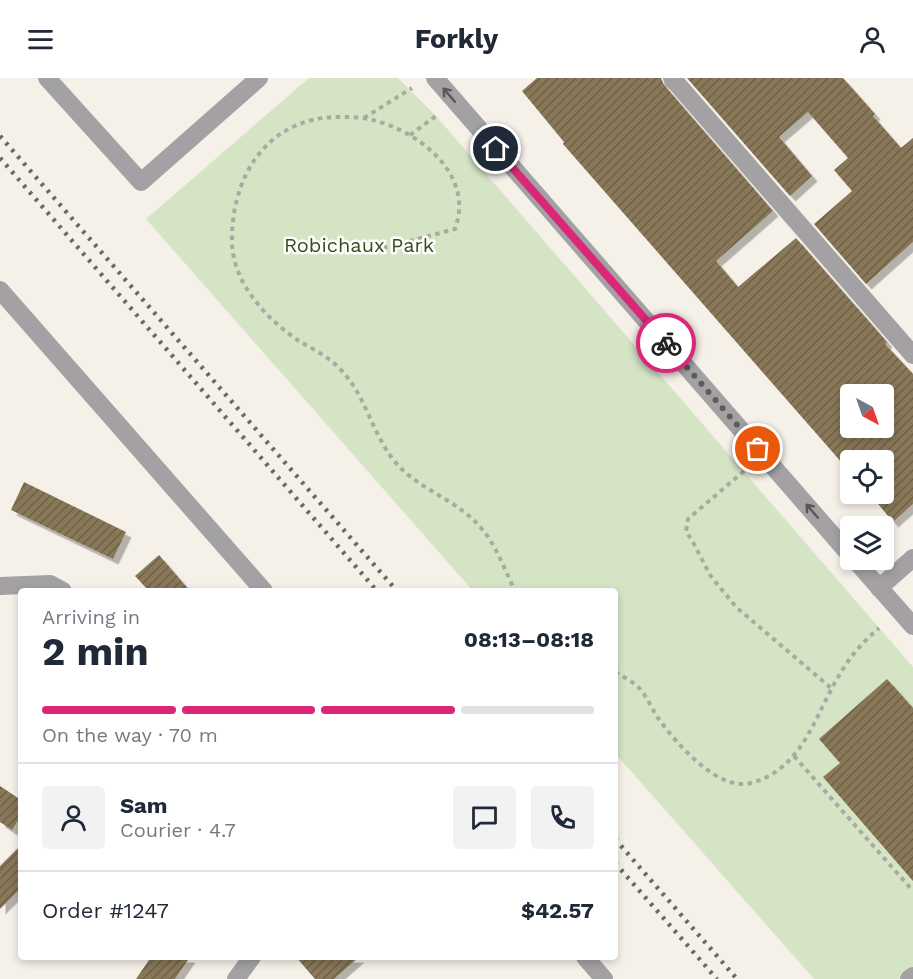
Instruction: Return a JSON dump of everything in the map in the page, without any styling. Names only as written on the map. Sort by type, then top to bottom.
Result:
[{"type":"street","points":[[47,78],[141,182],[259,78]]},
{"type":"street","points":[[435,78],[840,544]]},
{"type":"street","points":[[672,78],[913,355]]},
{"type":"street","points":[[0,290],[261,588]]},
{"type":"street","points":[[879,588],[913,558]]},
{"type":"street","points":[[864,570],[913,626]]},
{"type":"street","points":[[0,586],[50,584],[57,588]]},
{"type":"street","points":[[236,979],[250,960]]},
{"type":"street","points":[[588,960],[604,979]]},
{"type":"street","points":[[909,979],[913,976]]},
{"type":"path","points":[[364,118],[412,88]]},
{"type":"path","points":[[410,135],[436,116]]},
{"type":"path","points":[[383,248],[455,229],[459,218],[458,188],[448,170],[425,144],[410,135],[387,124],[364,118],[329,117],[308,121],[290,127],[269,142],[244,177],[237,197],[231,240],[234,260],[251,294],[282,328],[339,367],[361,396],[378,437],[393,460],[416,481],[469,516],[484,531],[499,553],[514,588]]},
{"type":"path","points":[[744,471],[688,519],[686,531],[710,575],[736,607],[831,688]]},
{"type":"path","points":[[618,674],[640,689],[658,718],[686,751],[712,773],[740,786],[770,776],[798,752],[831,688],[857,649],[879,628]]},
{"type":"path","points":[[794,756],[913,891]]},
{"type":"green space","name":"Robichaux Park","points":[[309,78],[398,78],[436,116],[913,667],[913,979],[814,979],[618,756],[618,588],[470,588],[146,219]]},
{"type":"building","points":[[537,78],[661,78],[664,85],[773,211],[716,261],[738,287],[796,238],[913,374],[913,504],[894,521],[894,516],[888,516],[878,504],[894,504],[894,450],[840,450],[840,461],[563,144],[564,142],[522,91]]},
{"type":"building","points":[[687,78],[843,78],[901,148],[913,138],[913,242],[866,284],[814,224],[852,191],[834,170],[848,158],[808,112],[779,137],[812,176],[790,196]]},
{"type":"building","points":[[24,482],[126,532],[113,559],[11,510]]},
{"type":"building","points":[[159,555],[187,588],[146,588],[135,576]]},
{"type":"building","points":[[887,679],[913,708],[913,881],[823,777],[840,763],[819,739]]},
{"type":"building","points":[[0,786],[18,798],[18,821],[12,830],[0,822]]},
{"type":"building","points":[[18,848],[18,891],[0,909],[0,866]]},
{"type":"building","points":[[149,960],[188,960],[175,979],[136,979]]},
{"type":"building","points":[[299,960],[356,960],[334,979],[315,979]]},
{"type":"railway","points":[[0,136],[394,588]]},
{"type":"railway","points":[[0,158],[374,588]]},
{"type":"railway","points":[[618,842],[737,979]]},
{"type":"railway","points":[[618,866],[717,979]]},
{"type":"way so far","points":[[666,343],[758,449]]},
{"type":"route","points":[[496,149],[666,343]]}]
